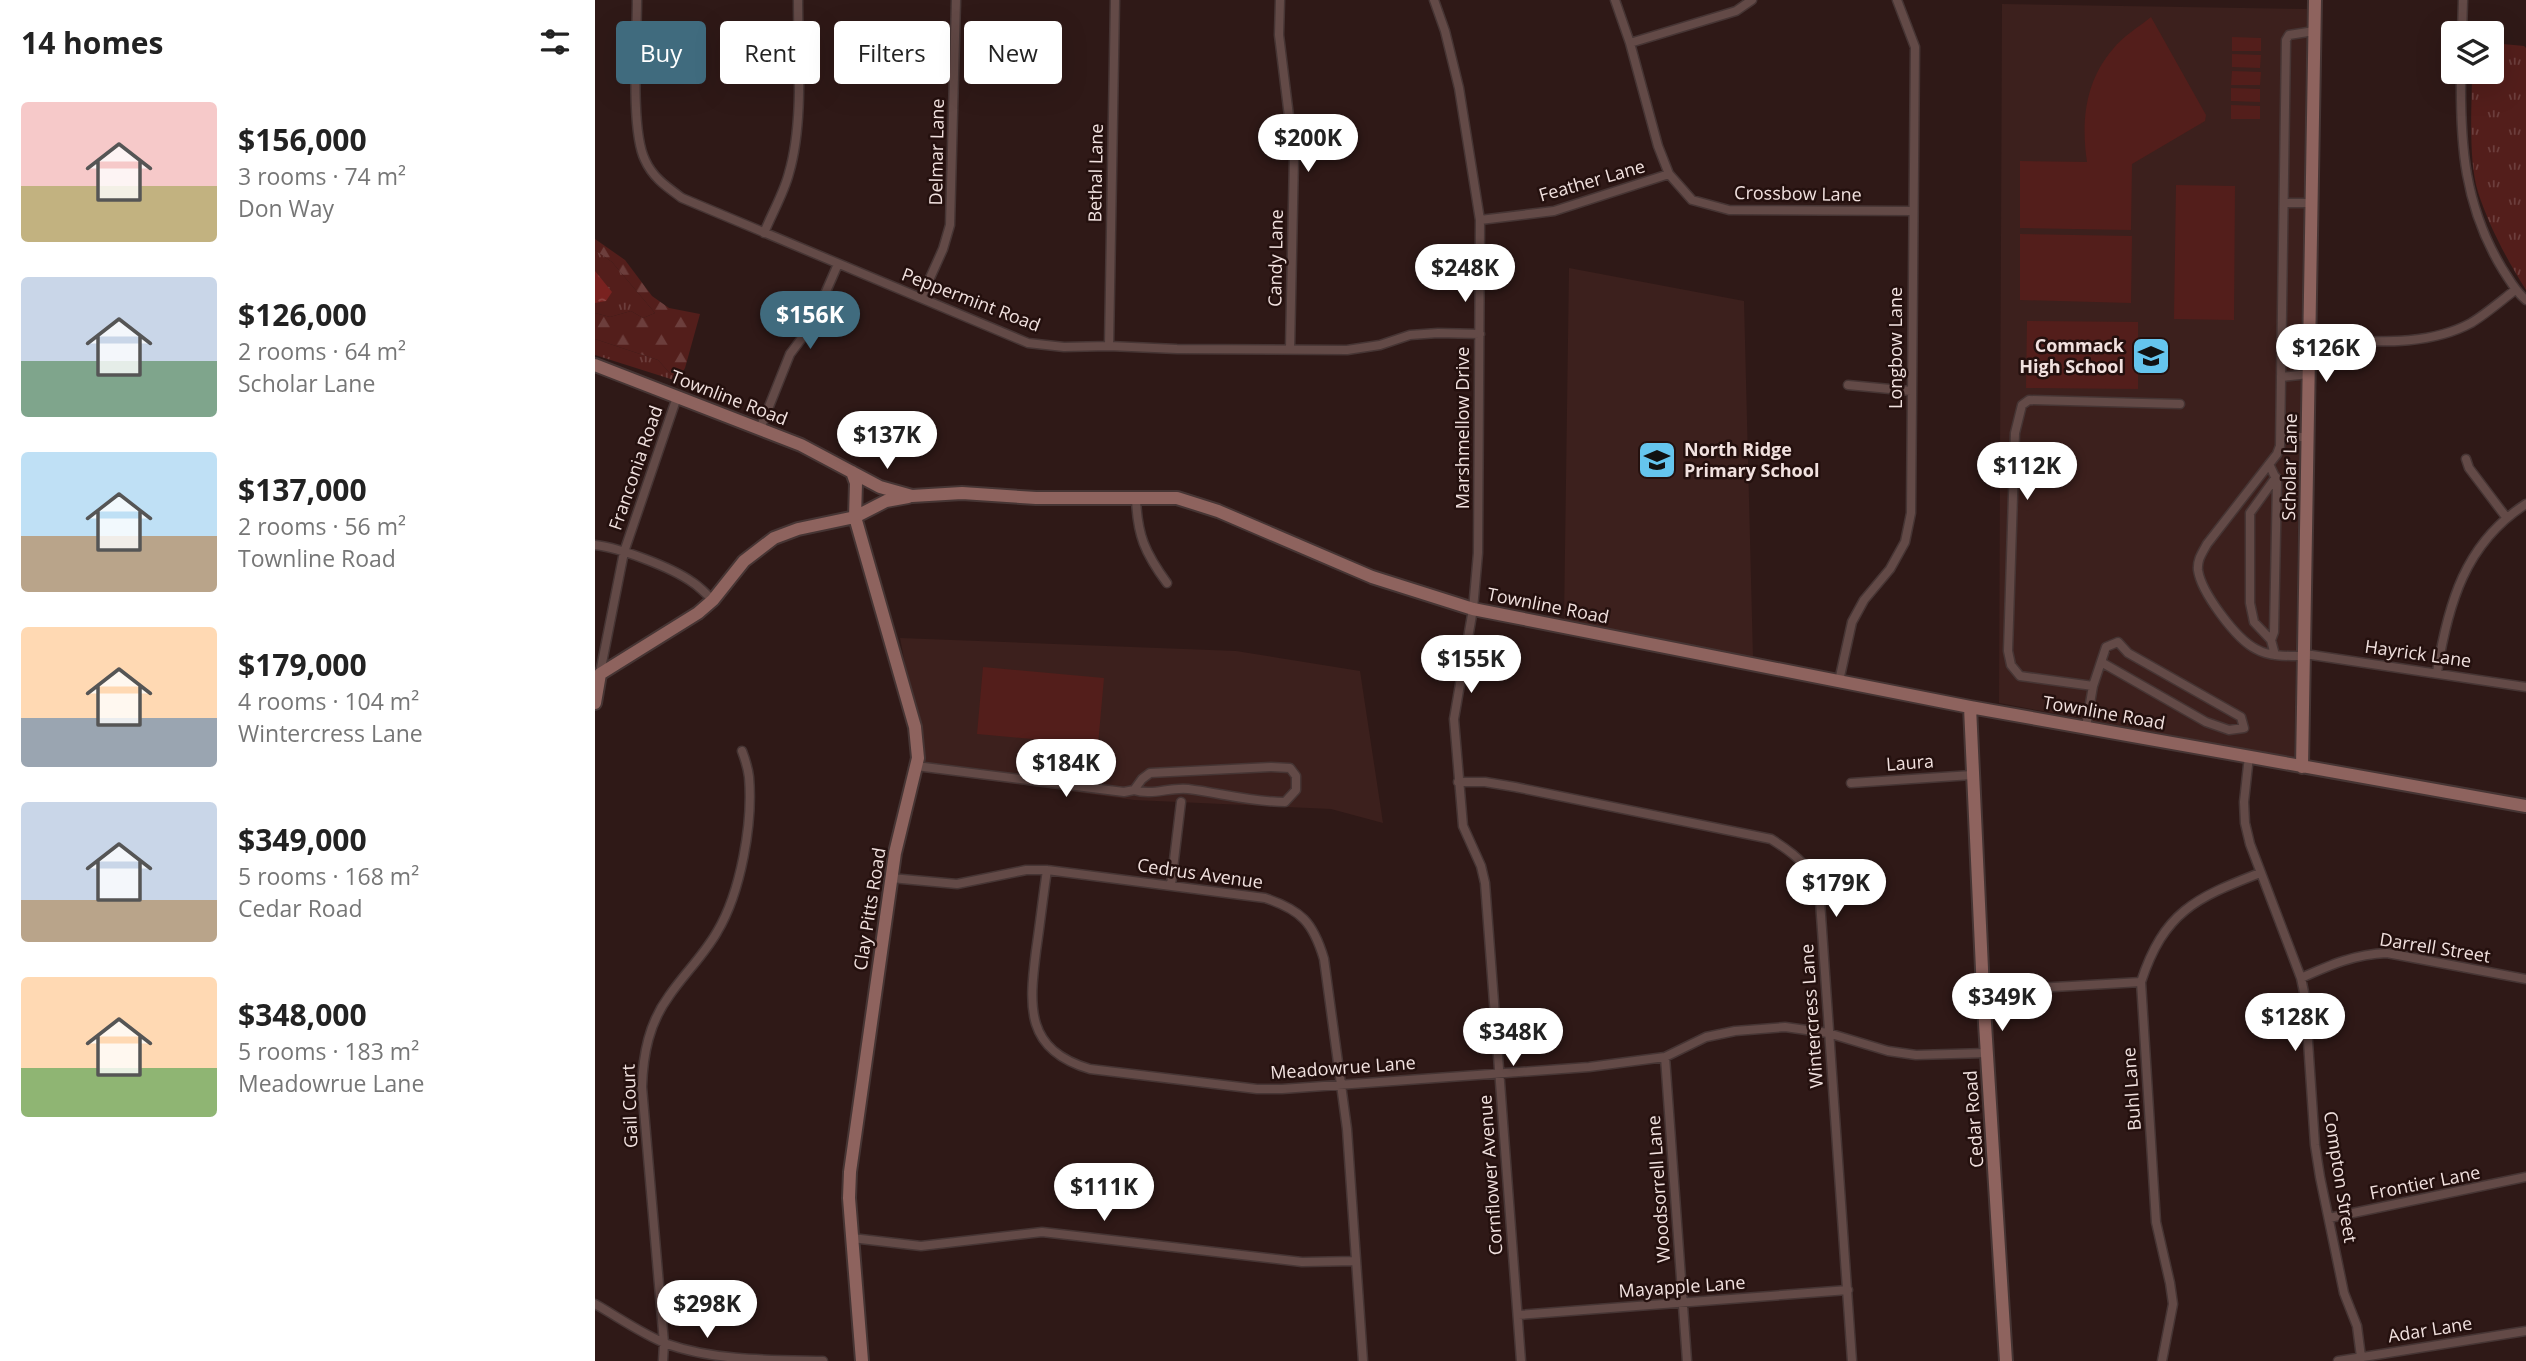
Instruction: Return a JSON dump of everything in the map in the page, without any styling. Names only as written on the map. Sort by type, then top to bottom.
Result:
[{"type":"street","name":"Peppermint Road","points":[[637,0],[637,126],[644,159],[657,180],[682,198],[1028,343],[1064,347],[1347,350],[1380,345],[1410,335],[1480,334]]},
{"type":"street","points":[[764,233],[789,174],[794,147],[797,126],[798,0]]},
{"type":"street","name":"Delmar Lane","points":[[921,298],[950,225],[956,0]]},
{"type":"street","name":"Bethal Lane","points":[[1109,346],[1115,0]]},
{"type":"street","name":"Candy Lane","points":[[1280,0],[1279,35],[1294,157],[1290,349]]},
{"type":"street","name":"Marshmellow Drive","points":[[1434,0],[1445,31],[1459,88],[1480,220],[1478,553],[1473,609],[1454,719],[1458,782]]},
{"type":"street","name":"Crossbow Lane","points":[[1615,0],[1630,43],[1658,146],[1669,174],[1692,200],[1729,210],[1913,211]]},
{"type":"street","points":[[1630,43],[1736,11],[1752,0]]},
{"type":"street","name":"Longbow Lane","points":[[1839,681],[1852,622],[1864,600],[1891,569],[1905,542],[1911,513],[1915,47],[1897,0]]},
{"type":"street","name":"Scholar Lane","points":[[2302,767],[2315,0]]},
{"type":"street","points":[[2462,21],[2463,0]]},
{"type":"street","points":[[2275,655],[2256,649],[2239,635],[2215,605],[2198,570],[2199,559],[2207,544],[2279,450],[2286,40],[2289,35],[2314,31]]},
{"type":"street","points":[[2461,84],[2461,141],[2474,207],[2489,248],[2515,290],[2526,300]]},
{"type":"street","name":"Feather Lane","points":[[1480,220],[1554,211],[1669,174]]},
{"type":"street","points":[[2285,203],[2312,203]]},
{"type":"street","points":[[759,429],[790,354],[811,326],[838,264]]},
{"type":"street","points":[[2310,340],[2404,341],[2441,336],[2472,323],[2515,290]]},
{"type":"street","name":"Townline Road","points":[[595,365],[801,445],[880,487],[912,496],[962,493],[1036,498],[1177,498],[1219,511],[1372,577],[1473,609],[1970,707],[2526,806]]},
{"type":"street","points":[[2282,377],[2309,374]]},
{"type":"street","points":[[1848,385],[1911,391]]},
{"type":"street","name":"Franconia Road","points":[[600,674],[624,552],[677,397]]},
{"type":"street","points":[[2092,686],[2020,676],[2011,665],[2008,616],[2015,433],[2022,405],[2029,401],[2180,404]]},
{"type":"street","points":[[2281,437],[2308,437]]},
{"type":"street","points":[[2466,459],[2469,468],[2506,517]]},
{"type":"street","points":[[2269,464],[2277,481],[2274,632],[2271,640]]},
{"type":"street","name":"Clay Pitts Road","points":[[852,472],[856,483],[855,517],[915,727],[918,758],[891,878],[850,1172],[852,1238],[862,1361]]},
{"type":"street","points":[[2275,655],[2271,640],[2254,622],[2250,603],[2251,513],[2276,477]]},
{"type":"street","points":[[595,703],[600,674],[698,613],[713,600],[744,561],[774,538],[798,529],[855,517],[886,501],[912,496]]},
{"type":"street","points":[[1136,497],[1137,523],[1142,545],[1167,583]]},
{"type":"street","points":[[2437,672],[2443,633],[2458,586],[2469,563],[2506,517],[2526,504]]},
{"type":"street","points":[[595,545],[624,552],[669,570],[693,582],[713,600]]},
{"type":"street","points":[[2086,727],[2092,686],[2106,647],[2118,642],[2128,653],[2241,717],[2244,728],[2229,730],[2206,722],[2101,662]]},
{"type":"street","name":"Hayrick Lane","points":[[2275,655],[2305,655],[2526,687]]},
{"type":"street","name":"Cedar Road","points":[[1970,707],[1983,990],[2006,1361]]},
{"type":"street","name":"Gail Court","points":[[663,1361],[664,1343],[642,1087],[643,1064],[648,1037],[657,1016],[717,933],[732,898],[748,825],[749,776],[743,751]]},
{"type":"street","name":"Compton Street","points":[[2249,756],[2245,783],[2245,823],[2260,873],[2301,978],[2305,996],[2315,1145],[2344,1293],[2360,1340],[2361,1357]]},
{"type":"street","points":[[916,766],[1124,792],[1134,790],[1147,794],[1164,789],[1185,789],[1268,802],[1285,802],[1296,790],[1296,776],[1290,768],[1271,767],[1150,773],[1134,790]]},
{"type":"street","name":"Laura","points":[[1851,783],[1972,775]]},
{"type":"street","name":"Wintercress Lane","points":[[1458,782],[1485,782],[1515,787],[1772,839],[1806,866],[1815,881],[1820,901],[1852,1361]]},
{"type":"street","name":"Cornflower Avenue","points":[[1458,782],[1463,826],[1481,866],[1485,883],[1521,1361]]},
{"type":"street","points":[[1171,885],[1181,802]]},
{"type":"street","name":"Cedrus Avenue","points":[[891,878],[957,884],[978,882],[1003,873],[1047,870],[1265,898],[1289,906],[1305,919],[1317,937],[1324,959],[1347,1129],[1363,1361]]},
{"type":"street","name":"Meadowrue Lane","points":[[1047,870],[1032,986],[1032,1011],[1045,1044],[1073,1064],[1090,1069],[1257,1089],[1341,1085],[1589,1067],[1665,1057],[1706,1037],[1735,1031],[1785,1027],[1828,1033],[1897,1053],[1987,1053]]},
{"type":"street","name":"Buhl Lane","points":[[2162,1361],[2173,1304],[2156,1222],[2141,982],[2149,957],[2163,932],[2179,915],[2195,901],[2216,890],[2260,873]]},
{"type":"street","name":"Darrell Street","points":[[2301,978],[2342,960],[2366,954],[2387,953],[2526,979]]},
{"type":"street","points":[[1983,990],[2141,982]]},
{"type":"street","name":"Woodsorrell Lane","points":[[1665,1057],[1688,1361]]},
{"type":"street","name":"Frontier Lane","points":[[2329,1218],[2526,1177]]},
{"type":"street","points":[[852,1238],[921,1246],[1042,1232],[1302,1262],[1356,1261]]},
{"type":"street","name":"Mayapple Lane","points":[[1518,1315],[1848,1290]]},
{"type":"street","points":[[595,1304],[664,1343],[707,1355],[824,1361]]},
{"type":"street","name":"Adar Lane","points":[[2338,1361],[2526,1331]]},
{"type":"shaded area","name":"Commack High School","points":[[2002,4],[2307,9],[2294,758],[1999,703]]},
{"type":"shaded area","name":"North Ridge Primary School","points":[[1569,268],[1744,301],[1753,658],[1564,620]]},
{"type":"shaded area","points":[[900,638],[1236,651],[1360,671],[1383,823],[1331,809],[1134,800],[926,772]]},
{"type":"green space","points":[[2151,17],[2206,115],[2205,121],[2132,164],[2131,230],[2020,228],[2020,161],[2087,162],[2085,117],[2096,75],[2117,44]]},
{"type":"green space","points":[[2232,37],[2261,38],[2261,51],[2232,51]]},
{"type":"green space","points":[[2504,44],[2524,46],[2526,290],[2505,255],[2478,192],[2471,132],[2472,84],[2504,84]]},
{"type":"green space","points":[[2232,54],[2261,55],[2260,68],[2232,67]]},
{"type":"green space","points":[[2232,71],[2261,72],[2260,85],[2231,85]]},
{"type":"green space","points":[[2231,88],[2260,89],[2260,102],[2231,101]]},
{"type":"green space","points":[[2231,105],[2260,106],[2260,119],[2231,119]]},
{"type":"green space","points":[[2176,185],[2235,186],[2234,320],[2174,319]]},
{"type":"green space","points":[[2020,234],[2132,236],[2131,303],[2020,300]]},
{"type":"green space","points":[[595,239],[625,260],[652,296],[669,308],[700,314],[685,368],[677,381],[658,360],[595,339],[595,313],[610,317],[631,311],[643,318],[655,313],[612,262],[595,250]]},
{"type":"green space","points":[[595,250],[612,262],[655,313],[643,318],[631,311],[610,317],[595,313]]},
{"type":"green space","points":[[2027,321],[2138,322],[2138,389],[2026,388]]},
{"type":"green space","points":[[595,339],[658,360],[677,381],[595,355]]},
{"type":"green space","points":[[983,667],[1104,678],[1098,745],[977,734]]},
{"type":"water","points":[[595,271],[612,292],[606,301],[595,303]]},
{"type":"place","name":"Commack High School","points":[[2151,356]]},
{"type":"place","name":"North Ridge Primary School","points":[[1657,460]]}]
